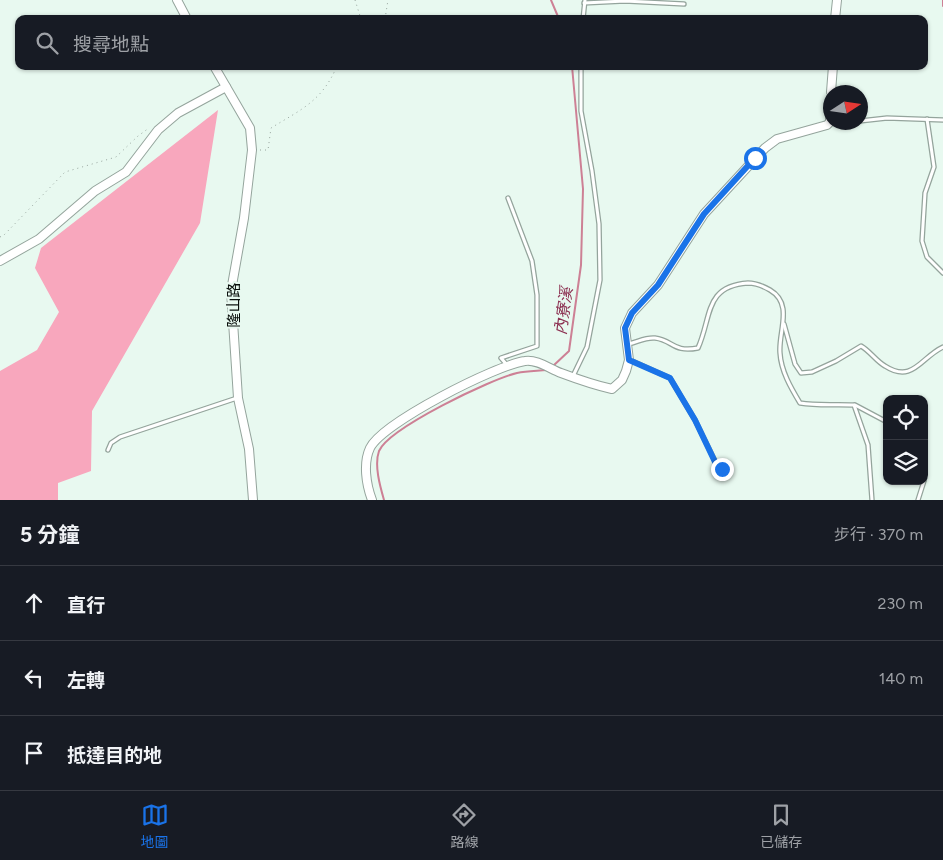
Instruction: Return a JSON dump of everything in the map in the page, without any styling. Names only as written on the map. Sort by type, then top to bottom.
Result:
[{"type":"street","points":[[177,0],[184,15]]},
{"type":"street","points":[[835,15],[837,0]]},
{"type":"street","name":"隆山路","points":[[216,70],[250,128],[252,150],[244,218],[231,291],[238,398],[249,449],[253,500]]},
{"type":"street","points":[[832,85],[833,70]]},
{"type":"street","points":[[0,260],[39,239],[95,191],[126,172],[158,130],[178,113],[226,87]]},
{"type":"street","points":[[372,500],[365,464],[370,447],[384,431],[443,397],[508,366],[526,360],[538,362],[594,385],[612,389],[622,380],[629,360],[625,328],[632,313],[658,285],[704,214],[755,158],[778,139],[823,125]]},
{"type":"lane","points":[[583,15],[585,2],[625,1],[684,4]]},
{"type":"lane","points":[[573,376],[587,347],[600,280],[599,224],[581,111],[581,70]]},
{"type":"lane","points":[[868,120],[887,118],[943,120]]},
{"type":"lane","points":[[927,118],[934,167],[926,193],[922,241],[927,257],[943,273]]},
{"type":"lane","points":[[508,198],[532,261],[538,294],[537,346],[501,358],[508,366]]},
{"type":"lane","points":[[627,344],[646,338],[658,338],[679,350],[698,348],[703,336],[710,305],[715,295],[738,284],[752,283],[772,291],[781,299],[783,321],[795,364],[802,373],[812,372],[836,361],[861,346],[885,367],[908,372],[943,347]]},
{"type":"lane","points":[[783,321],[780,352],[790,388],[800,403],[818,406],[834,403],[854,405],[883,420]]},
{"type":"lane","points":[[629,360],[670,378],[695,420],[716,464],[722,469]]},
{"type":"lane","points":[[108,450],[111,444],[120,437],[238,398]]},
{"type":"lane","points":[[854,405],[868,446],[872,500]]},
{"type":"lane","points":[[918,500],[923,485]]},
{"type":"path","points":[[355,0],[360,15]]},
{"type":"path","points":[[386,15],[388,0]]},
{"type":"path","points":[[252,150],[268,150],[271,128],[315,100],[330,81],[335,70]]},
{"type":"path","points":[[0,237],[64,172],[116,156],[138,136],[153,126]]},
{"type":"shaded area","points":[[218,110],[200,223],[92,411],[91,471],[58,483],[58,500],[0,500],[0,371],[37,350],[59,312],[35,268],[41,248]]},
{"type":"waterway","name":"內寮溪","points":[[551,0],[557,15]]},
{"type":"waterway","points":[[943,0],[943,6]]},
{"type":"waterway","name":"內寮溪","points":[[553,366],[569,351],[581,265],[583,189],[572,70]]},
{"type":"waterway","name":"內寮溪","points":[[384,500],[377,463],[379,451],[387,441],[420,418],[486,384],[517,373],[547,370]]},
{"type":"route","points":[[722,469],[716,464],[695,420],[670,378],[666,375],[652,372],[629,360],[625,328],[632,313],[658,285],[704,214],[755,158]]}]
